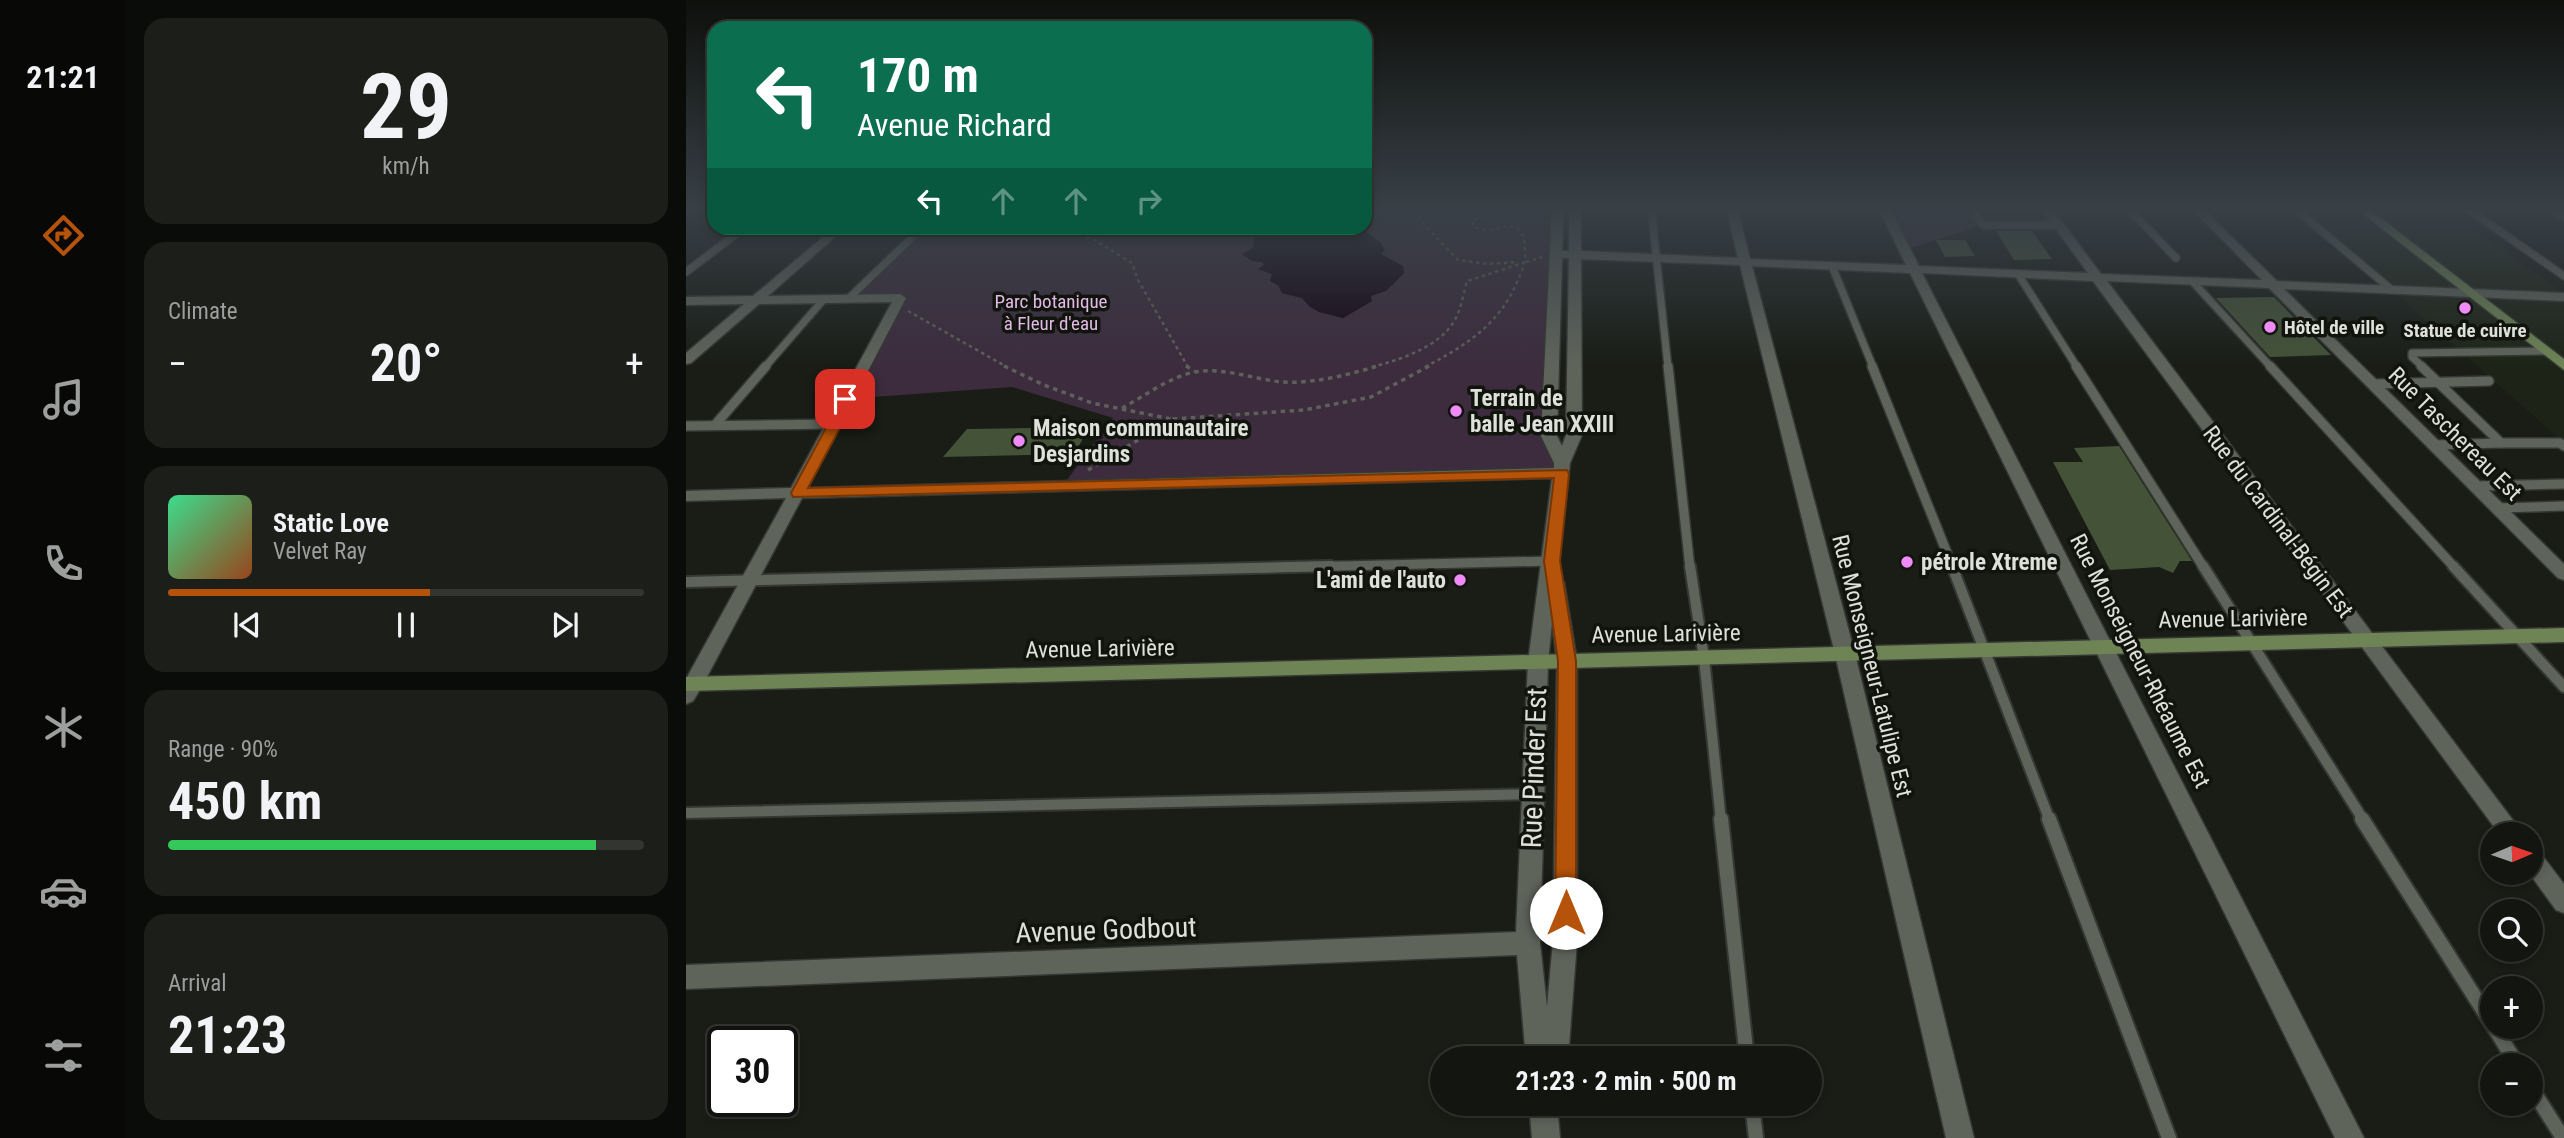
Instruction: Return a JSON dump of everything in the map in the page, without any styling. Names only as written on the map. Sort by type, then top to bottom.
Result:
[{"type":"main road","points":[[2428,260],[2564,366]]},
{"type":"main road","name":"Avenue Larivière","points":[[688,688],[1704,657],[2564,635]]},
{"type":"street","points":[[686,360],[803,260]]},
{"type":"street","name":"Rue Pinder Est","points":[[1558,260],[1549,436],[1562,468]]},
{"type":"street","name":"Rue Pinder Est","points":[[1538,1046],[1528,943],[1538,662],[1562,468],[1574,435],[1574,260]]},
{"type":"street","points":[[1702,260],[2564,298]]},
{"type":"street","name":"Rue Monseigneur-Rhéaume Est","points":[[1910,260],[2350,1138]]},
{"type":"street","name":"Rue du Cardinal-Bégin Est","points":[[2084,260],[2503,822]]},
{"type":"street","name":"Rue Taschereau Est","points":[[2249,260],[2564,574]]},
{"type":"street","name":"Rue Monseigneur-Latulipe Est","points":[[1744,262],[1846,654],[1960,1138]]},
{"type":"street","points":[[686,301],[900,298],[845,399],[799,493],[688,688]]},
{"type":"street","points":[[686,496],[1562,468]]},
{"type":"street","name":"Rue Pinder Est","points":[[1552,561],[1567,661],[1565,941],[1556,1046]]},
{"type":"street","points":[[2543,874],[2564,902]]},
{"type":"street","name":"Avenue Godbout","points":[[686,977],[1528,943]]},
{"type":"street","points":[[1544,1116],[1547,1138]]},
{"type":"street","points":[[1547,1138],[1550,1116]]},
{"type":"lane","points":[[686,272],[702,260]]},
{"type":"lane","points":[[848,299],[889,260]]},
{"type":"lane","points":[[1655,260],[1687,549],[1704,657],[1746,1046]]},
{"type":"lane","points":[[2356,260],[2392,290]]},
{"type":"lane","points":[[2541,260],[2564,276]]},
{"type":"lane","points":[[1832,266],[1986,650],[2169,1138]]},
{"type":"lane","points":[[2018,274],[2480,1005]]},
{"type":"lane","points":[[2193,282],[2564,687]]},
{"type":"lane","points":[[715,425],[824,299]]},
{"type":"lane","points":[[2501,443],[2436,382],[2412,357],[2412,353],[2545,351]]},
{"type":"lane","points":[[2373,384],[2489,381]]},
{"type":"lane","points":[[686,426],[835,424]]},
{"type":"lane","points":[[2435,445],[2560,443],[2564,446]]},
{"type":"lane","points":[[2476,486],[2564,484]]},
{"type":"lane","points":[[2498,508],[2564,506]]},
{"type":"lane","points":[[686,582],[1552,561]]},
{"type":"lane","points":[[686,813],[1534,794]]},
{"type":"lane","points":[[2543,1106],[2563,1138]]},
{"type":"lane","points":[[1753,1116],[1756,1138]]},
{"type":"path","points":[[1127,260],[1132,263],[1138,279],[1188,367],[1194,371],[1289,382],[1376,368],[1415,352],[1439,338],[1450,327],[1460,307],[1467,281],[1534,260]]},
{"type":"path","points":[[1459,260],[1486,264],[1526,262]]},
{"type":"path","points":[[900,298],[906,309],[984,355],[1091,403],[1173,419],[1304,411],[1371,397],[1461,348],[1483,332],[1514,290],[1526,262]]},
{"type":"path","points":[[1122,408],[1194,371]]},
{"type":"path","points":[[1064,484],[1173,419]]},
{"type":"shaded area","points":[[1392,260],[1403,266],[1404,273],[1386,291],[1371,296],[1372,301],[1343,318],[1319,312],[1302,298],[1282,293],[1279,286],[1270,281],[1272,274],[1258,269],[1264,265],[1262,262],[1252,261]]},
{"type":"shaded area","points":[[2355,260],[2517,260],[2564,294],[2564,443]]},
{"type":"green space","name":"Parc botanique à Fleur d'eau","points":[[889,260],[1251,260],[1265,265],[1259,268],[1272,275],[1282,293],[1302,298],[1319,312],[1343,318],[1372,301],[1370,296],[1393,285],[1404,273],[1403,266],[1392,260],[1557,260],[1549,436],[1562,473],[1064,484],[1113,418],[1012,387],[845,399],[899,298],[848,299]]},
{"type":"building","name":"Hôtel de ville","points":[[2274,297],[2331,355],[2270,357],[2216,298]]},
{"type":"building","name":"Maison communautaire Desjardins","points":[[1090,427],[1074,454],[943,457],[967,429]]},
{"type":"building","points":[[2119,446],[2192,561],[2180,561],[2173,573],[2159,567],[2110,570],[2053,462],[2083,462],[2074,448]]},
{"type":"place","name":"Statue de cuivre","points":[[2465,308]]},
{"type":"place","name":"Hôtel de ville","points":[[2270,327]]},
{"type":"place","name":"Terrain de balle Jean XXIII","points":[[1456,411]]},
{"type":"place","name":"Maison communautaire Desjardins","points":[[1019,441]]},
{"type":"place","name":"pétrole Xtreme","points":[[1907,562]]},
{"type":"place","name":"L'ami de l'auto","points":[[1460,580]]},
{"type":"route","points":[[845,399],[799,493],[1064,484],[1562,474],[1552,561],[1567,661],[1566,913]]}]
